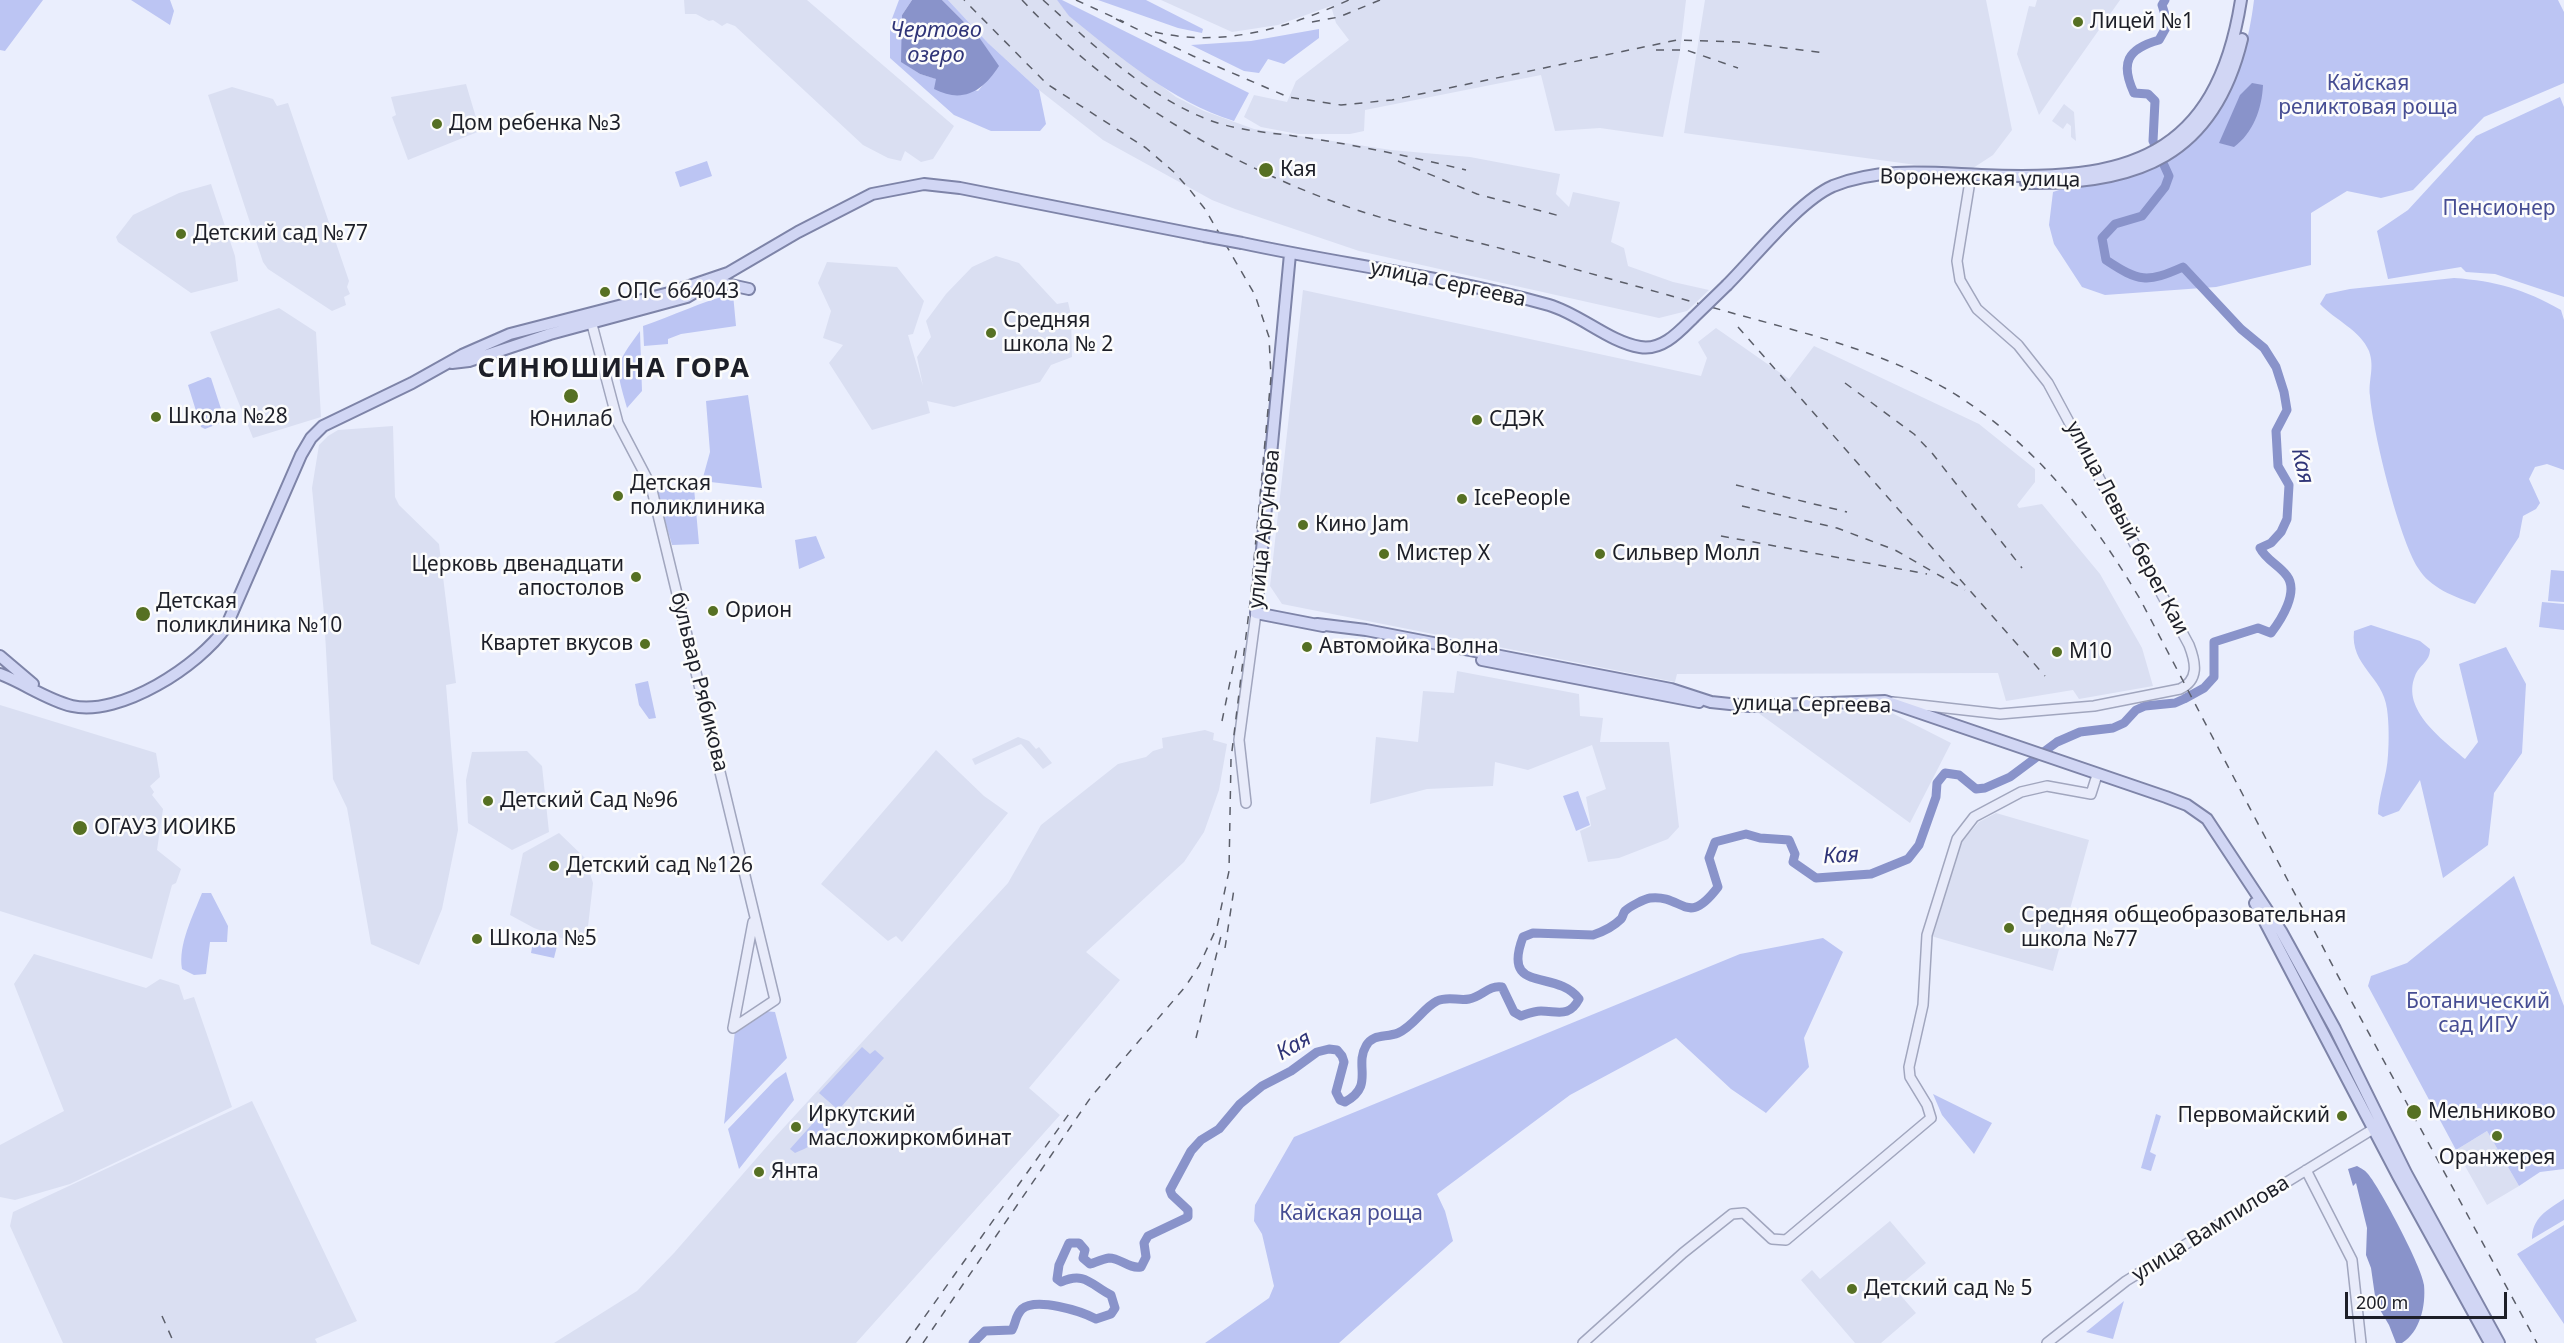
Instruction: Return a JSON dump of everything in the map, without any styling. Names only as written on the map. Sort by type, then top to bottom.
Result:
[{"type":"main road","points":[[2173,145],[2199,113],[2216,86],[2234,44],[2241,0]]},
{"type":"main road","points":[[2173,145],[2205,121],[2223,93],[2235,64],[2248,0]]},
{"type":"main road","name":"Воронежская улица","points":[[1869,178],[2091,181],[2133,172],[2144,161],[2173,145]]},
{"type":"main road","name":"улица Сергеева","points":[[728,273],[798,232],[872,194],[924,184],[960,188],[1290,254],[1487,290],[1552,306],[1640,347],[1658,345],[1670,340],[1819,193],[1850,181],[1869,178]]},
{"type":"main road","name":"улица Аргунова","points":[[1256,613],[1290,254]]},
{"type":"main road","points":[[590,318],[687,297],[717,282],[728,273]]},
{"type":"main road","points":[[0,674],[50,697],[82,708],[112,706],[143,693],[207,650],[221,634],[232,617],[310,439],[332,421],[449,364],[484,357],[590,318],[728,273]]},
{"type":"main road","points":[[717,282],[749,289]]},
{"type":"main road","name":"улица Сергеева","points":[[1256,613],[1366,630],[1671,689],[1708,701]]},
{"type":"main road","name":"улица Сергеева","points":[[1317,624],[1345,633],[1677,699],[1749,706],[1885,701],[2066,765],[2166,797],[2196,810],[2207,819],[2276,932]]},
{"type":"main road","points":[[0,656],[50,697]]},
{"type":"main road","points":[[2276,932],[2333,1026],[2377,1126],[2490,1343]]},
{"type":"main road","points":[[2276,932],[2321,1030],[2499,1343]]},
{"type":"main road","points":[[2321,1030],[2331,1033],[2333,1026]]},
{"type":"street","name":"улица Левый берег Каи","points":[[1958,707],[2000,714],[2094,706],[2180,689],[2190,684],[2195,674],[2194,656],[2190,645],[2048,383],[2019,345],[1977,309],[1960,280],[1957,261],[1971,178]]},
{"type":"street","name":"бульвар Рябикова","points":[[590,318],[618,423],[651,486],[775,1000],[733,1029],[754,917]]},
{"type":"street","name":"улица Аргунова","points":[[1246,803],[1239,740],[1256,613]]},
{"type":"street","points":[[1885,701],[1958,707],[1954,724]]},
{"type":"street","points":[[1583,1343],[1683,1253],[1732,1214],[1740,1212],[1772,1239],[1786,1240],[1931,1119],[1927,1105],[1910,1077],[1909,1067],[1923,1005],[1927,934],[1957,839],[1974,818],[2021,792],[2047,786],[2091,794],[2097,775]]},
{"type":"street","name":"улица Вампилова","points":[[2047,1343],[2126,1281],[2377,1126]]},
{"type":"street","points":[[2306,1170],[2352,1260],[2361,1343]]},
{"type":"shaded area","points":[[684,0],[807,0],[954,126],[933,159],[921,162],[905,151],[901,161],[888,158],[863,145],[735,26],[727,23],[722,26],[696,14],[685,14]]},
{"type":"shaded area","points":[[948,0],[1057,0],[1070,16],[1176,97],[1204,111],[1254,129],[1391,150],[1470,157],[1560,174],[1556,194],[1569,207],[1573,192],[1620,202],[1611,242],[1624,248],[1628,266],[1673,282],[1709,290],[1687,311],[1659,318],[1359,251],[1235,209],[1212,200],[1103,140],[1039,90],[988,43]]},
{"type":"shaded area","points":[[1161,0],[1686,0],[1680,52],[1663,137],[1600,128],[1555,131],[1541,75],[1365,110],[1364,131],[1350,134],[1298,134],[1261,127],[1244,117],[1254,95],[1287,102],[1296,81],[1349,40],[1336,23],[1331,6],[1278,25],[1232,32]]},
{"type":"shaded area","points":[[1705,0],[1986,0],[2012,130],[1993,155],[1967,172],[1684,133]]},
{"type":"shaded area","points":[[2037,0],[2120,0],[2039,115],[2017,54],[2029,6],[2035,7]]},
{"type":"shaded area","name":"Дом ребенка №3","points":[[466,84],[480,131],[408,160],[392,117],[396,115],[391,97]]},
{"type":"shaded area","points":[[232,87],[273,99],[277,106],[288,103],[349,281],[347,287],[350,294],[344,297],[346,305],[332,311],[268,269],[263,262],[208,95]]},
{"type":"shaded area","points":[[2064,104],[2074,112],[2076,141],[2071,137],[2071,126],[2067,123],[2063,129],[2052,121]]},
{"type":"shaded area","points":[[211,184],[235,256],[238,281],[191,293],[118,242],[116,237],[133,215],[179,193]]},
{"type":"shaded area","points":[[996,256],[1019,263],[1057,304],[1068,302],[1071,315],[1072,357],[1051,365],[1040,382],[954,407],[927,401],[930,413],[872,430],[829,363],[843,345],[823,338],[831,311],[818,283],[827,262],[897,267],[924,301],[913,334],[908,335],[923,386],[917,357],[931,337],[926,321],[946,294],[972,267]]},
{"type":"shaded area","points":[[1303,290],[1701,376],[1707,358],[1698,342],[1716,328],[1789,379],[1814,346],[1979,424],[2035,469],[2035,482],[2017,505],[2019,508],[2042,504],[2100,574],[2142,648],[2153,686],[2079,699],[2073,690],[2006,701],[1998,673],[1677,674],[1675,682],[1282,604],[1270,586]]},
{"type":"shaded area","points":[[279,308],[316,332],[321,417],[253,438],[210,332]]},
{"type":"shaded area","points":[[393,426],[395,497],[399,505],[439,544],[456,683],[446,685],[458,830],[442,909],[419,965],[371,944],[347,808],[333,779],[324,614],[312,488],[319,445],[328,436],[338,430]]},
{"type":"shaded area","points":[[1457,671],[1579,694],[1580,716],[1603,718],[1600,742],[1669,742],[1679,827],[1668,839],[1619,858],[1588,862],[1580,831],[1591,826],[1586,797],[1606,789],[1592,745],[1528,770],[1495,762],[1493,786],[1427,789],[1370,804],[1376,737],[1418,742],[1423,691],[1454,693]]},
{"type":"shaded area","name":"ОГАУЗ ИОИКБ","points":[[0,705],[156,753],[160,777],[150,786],[154,792],[152,795],[163,809],[157,850],[181,869],[176,883],[172,885],[152,959],[0,911]]},
{"type":"shaded area","points":[[1886,710],[1951,743],[1910,823],[1757,712]]},
{"type":"shaded area","points":[[1205,730],[1214,733],[1213,740],[1227,744],[1219,790],[1204,832],[1184,862],[1086,952],[1120,980],[1029,1088],[1060,1115],[856,1343],[554,1343],[637,1291],[674,1253],[776,1136],[1008,883],[1041,825],[1118,764],[1146,757],[1153,751],[1163,748],[1162,738]]},
{"type":"shaded area","points":[[1018,737],[1029,741],[1036,749],[1039,747],[1052,763],[1043,769],[1021,744],[975,765],[972,759]]},
{"type":"shaded area","points":[[936,750],[984,796],[1008,813],[902,942],[896,936],[888,941],[821,884]]},
{"type":"shaded area","points":[[527,751],[542,766],[549,832],[512,850],[468,823],[466,780],[472,752]]},
{"type":"shaded area","points":[[1996,813],[2089,840],[2053,971],[1931,936],[1958,846],[1979,822]]},
{"type":"shaded area","points":[[559,833],[585,858],[593,883],[587,935],[575,943],[534,928],[510,915],[523,853]]},
{"type":"shaded area","points":[[34,954],[146,988],[160,979],[179,985],[184,1000],[194,997],[232,1107],[70,1184],[15,1200],[0,1197],[0,1145],[64,1111],[14,984]]},
{"type":"shaded area","points":[[252,1101],[357,1321],[315,1339],[317,1343],[63,1343],[10,1226],[13,1212]]},
{"type":"shaded area","points":[[2487,1131],[2519,1186],[2487,1205],[2456,1150]]},
{"type":"shaded area","points":[[1890,1221],[1926,1263],[1895,1289],[1916,1313],[1881,1343],[1855,1343],[1801,1280],[1812,1270],[1820,1279]]},
{"type":"green space","points":[[0,0],[43,0],[5,51],[0,50]]},
{"type":"green space","points":[[131,0],[170,0],[174,11],[170,25]]},
{"type":"green space","points":[[899,0],[912,0],[902,15],[902,62],[920,74],[978,91],[998,66],[979,37],[942,0],[948,0],[988,43],[1039,90],[1046,124],[1040,131],[991,131],[954,115],[890,58],[890,24]]},
{"type":"green space","points":[[1057,0],[1062,0],[1249,93],[1234,121],[1189,102],[1147,76],[1069,16]]},
{"type":"green space","points":[[1098,0],[1146,0],[1203,29],[1202,33],[1178,28]]},
{"type":"green space","name":"Кайская реликтовая роща","points":[[2254,0],[2558,0],[2564,12],[2564,83],[2484,117],[2413,190],[2381,198],[2347,191],[2311,213],[2311,265],[2216,287],[2105,295],[2082,287],[2054,244],[2049,225],[2053,192],[2130,177],[2158,164],[2183,148],[2203,129],[2219,108],[2232,84],[2242,58]]},
{"type":"green space","points":[[1319,29],[1319,38],[1284,64],[1268,59],[1259,73],[1244,71],[1191,45],[1251,41]]},
{"type":"green space","name":"Пенсионер","points":[[2560,97],[2564,107],[2564,297],[2495,274],[2466,272],[2461,267],[2388,279],[2377,231],[2408,210],[2476,136]]},
{"type":"green space","points":[[707,161],[712,176],[680,187],[675,172]]},
{"type":"green space","points":[[2454,278],[2483,281],[2522,291],[2561,310],[2564,320],[2564,470],[2547,464],[2535,467],[2529,479],[2540,503],[2536,509],[2523,516],[2519,537],[2475,604],[2451,595],[2436,586],[2418,568],[2403,534],[2381,459],[2370,396],[2369,351],[2360,337],[2320,304],[2326,294],[2350,289]]},
{"type":"green space","points":[[733,294],[736,326],[681,334],[668,339],[668,344],[644,346],[643,326]]},
{"type":"green space","points":[[640,331],[642,391],[627,408],[620,383],[619,367],[625,352]]},
{"type":"green space","points":[[208,377],[211,378],[225,421],[205,429],[201,427],[188,385]]},
{"type":"green space","points":[[748,395],[762,488],[702,481],[710,452],[706,401]]},
{"type":"green space","points":[[694,488],[699,544],[672,545],[656,489]]},
{"type":"green space","points":[[816,536],[825,558],[799,569],[795,540]]},
{"type":"green space","points":[[2551,570],[2564,571],[2564,602],[2548,601]]},
{"type":"green space","points":[[2542,602],[2564,604],[2564,630],[2539,627]]},
{"type":"green space","points":[[2371,625],[2420,641],[2430,649],[2428,657],[2415,676],[2412,689],[2414,701],[2426,723],[2465,759],[2478,742],[2459,664],[2506,647],[2526,684],[2522,753],[2494,793],[2488,845],[2443,878],[2420,780],[2399,811],[2383,817],[2378,814],[2388,755],[2387,709],[2380,688],[2362,662],[2354,643],[2354,631]]},
{"type":"green space","points":[[648,681],[656,718],[649,719],[639,705],[635,684]]},
{"type":"green space","points":[[1578,791],[1590,825],[1576,831],[1563,796]]},
{"type":"green space","name":"Ботанический сад ИГУ","points":[[2514,876],[2564,1006],[2564,1169],[2540,1172],[2519,1186],[2487,1131],[2456,1150],[2368,986],[2371,976],[2407,963]]},
{"type":"green space","points":[[202,893],[211,893],[228,926],[227,942],[210,942],[206,974],[194,975],[182,969],[181,960],[187,930]]},
{"type":"green space","points":[[534,936],[558,942],[554,958],[531,953]]},
{"type":"green space","name":"Кайская роща","points":[[1823,938],[1843,952],[1804,1038],[1809,1067],[1766,1113],[1731,1089],[1676,1038],[1570,1095],[1437,1194],[1445,1211],[1453,1241],[1339,1343],[1205,1343],[1269,1298],[1274,1286],[1262,1234],[1254,1221],[1255,1205],[1294,1137],[1740,954]]},
{"type":"green space","points":[[764,1011],[775,1012],[787,1058],[724,1124],[735,1031]]},
{"type":"green space","points":[[862,1047],[870,1054],[875,1050],[884,1058],[841,1107],[836,1108],[819,1093]]},
{"type":"green space","points":[[786,1072],[794,1100],[739,1169],[728,1129],[775,1080]]},
{"type":"green space","points":[[1933,1094],[1992,1123],[1974,1154],[1942,1115]]},
{"type":"green space","points":[[823,1112],[832,1119],[827,1131],[812,1144],[795,1153],[790,1149]]},
{"type":"green space","points":[[2156,1114],[2161,1116],[2150,1152],[2156,1155],[2151,1171],[2141,1168]]},
{"type":"green space","points":[[2564,1199],[2564,1220],[2532,1239],[2538,1220],[2546,1211]]},
{"type":"green space","points":[[2564,1225],[2564,1324],[2517,1254]]},
{"type":"green space","points":[[2124,1301],[2113,1339],[2086,1332]]},
{"type":"water","name":"Чертово озеро","points":[[912,0],[942,0],[979,37],[999,66],[979,88],[963,95],[944,93],[934,89],[936,79],[920,74],[901,62],[902,15]]},
{"type":"water","points":[[2252,83],[2263,85],[2261,103],[2251,128],[2234,147],[2219,143],[2240,95]]},
{"type":"water","points":[[2357,1166],[2367,1173],[2382,1195],[2422,1276],[2423,1310],[2413,1332],[2402,1343],[2396,1343],[2376,1303],[2371,1268],[2366,1255],[2367,1228],[2356,1183],[2353,1186],[2348,1169]]},
{"type":"waterway","name":"Кая","points":[[973,1343],[985,1331],[1012,1330],[1022,1309],[1037,1304],[1059,1306],[1096,1319],[1111,1314],[1115,1308],[1111,1295],[1082,1279],[1076,1278],[1061,1282],[1057,1279],[1059,1265],[1069,1243],[1079,1243],[1085,1250],[1083,1258],[1090,1264],[1109,1258],[1141,1267],[1146,1257],[1144,1243],[1148,1236],[1188,1217],[1188,1210],[1172,1195],[1170,1190],[1191,1151],[1201,1140],[1219,1129],[1240,1104],[1262,1086],[1291,1071],[1317,1052],[1337,1050],[1342,1056],[1344,1062],[1336,1092],[1340,1100],[1345,1102],[1354,1096],[1362,1083],[1363,1053],[1369,1042],[1376,1037],[1404,1030],[1437,1001],[1469,999],[1493,988],[1502,987],[1514,1012],[1521,1016],[1536,1011],[1563,1012],[1571,1009],[1579,999],[1569,990],[1525,974],[1519,967],[1518,955],[1523,937],[1533,933],[1593,935],[1615,924],[1630,907],[1650,898],[1670,900],[1691,908],[1699,906],[1718,887],[1709,858],[1715,842],[1746,834],[1760,838],[1789,840],[1795,854],[1793,862],[1816,878],[1871,874],[1908,859],[1919,845],[1936,797],[1937,783],[1945,773],[1959,775],[1976,789],[1985,788],[2010,777],[2057,742],[2080,732],[2113,728],[2124,723],[2136,710],[2145,706],[2175,703],[2204,688],[2214,677],[2214,642],[2258,628],[2271,633],[2284,613],[2291,590],[2287,576],[2260,548],[2271,543],[2281,532],[2287,519],[2289,485],[2278,466],[2276,431],[2287,410],[2276,367],[2264,348],[2241,329],[2183,267],[2152,278],[2135,276],[2106,260],[2102,238],[2115,224],[2142,216],[2165,187],[2169,176],[2153,141],[2155,101],[2148,94],[2134,93],[2127,65],[2133,53],[2159,40],[2168,24],[2162,5],[2165,0]]},
{"type":"railway","points":[[923,1343],[1091,1097],[1185,987],[1199,966],[1217,927],[1229,871],[1231,759],[1250,603],[1271,377],[1269,337],[1255,295],[1205,209],[1190,190],[1175,173],[1146,148],[1047,84],[964,0]]},
{"type":"railway","points":[[1022,0],[1057,35],[1133,97],[1216,149],[1305,191],[1408,225],[1503,249],[1845,345],[1903,367],[1958,396],[2014,439],[2039,462],[2083,513],[2140,599],[2347,993],[2537,1343]]},
{"type":"railway","points":[[1043,0],[1099,50],[1139,81],[1182,108],[1204,118],[1240,128],[1343,144],[1466,170]]},
{"type":"railway","points":[[1076,0],[1124,22]]},
{"type":"railway","points":[[1155,32],[1205,38],[1230,36],[1278,27],[1349,0]]},
{"type":"railway","points":[[1312,22],[1339,17],[1380,0]]},
{"type":"railway","points":[[1116,19],[1193,56],[1288,97],[1341,105],[1392,100],[1677,40],[1738,42],[1825,53]]},
{"type":"railway","points":[[1656,50],[1686,50],[1738,68]]},
{"type":"railway","points":[[1398,161],[1477,194],[1560,216]]},
{"type":"railway","points":[[1738,327],[2045,676]]},
{"type":"railway","points":[[1845,383],[1914,434],[1932,453],[2022,568]]},
{"type":"railway","points":[[1736,485],[1847,512]]},
{"type":"railway","points":[[1742,506],[1837,528],[1895,550],[1965,590]]},
{"type":"railway","points":[[1721,536],[1927,574]]},
{"type":"railway","points":[[1222,721],[1237,648]]},
{"type":"railway","points":[[1225,948],[1234,889]]},
{"type":"railway","points":[[1196,1038],[1221,936]]},
{"type":"railway","points":[[906,1343],[1071,1111]]},
{"type":"railway","points":[[162,1316],[174,1343]]},
{"type":"place","name":"Лицей №1","points":[[2078,22]]},
{"type":"place","name":"Дом ребенка №3","points":[[437,124]]},
{"type":"place","name":"Кая","points":[[1266,170]]},
{"type":"place","name":"Детский сад №77","points":[[181,234]]},
{"type":"place","name":"ОПС 664043","points":[[605,292]]},
{"type":"place","name":"Средняя школа № 2","points":[[991,333]]},
{"type":"place","name":"Юнилаб","points":[[571,396]]},
{"type":"place","name":"Школа №28","points":[[156,417]]},
{"type":"place","name":"СДЭК","points":[[1477,420]]},
{"type":"place","name":"Детская поликлиника","points":[[618,496]]},
{"type":"place","name":"IcePeople","points":[[1462,499]]},
{"type":"place","name":"Кино Jam","points":[[1303,525]]},
{"type":"place","name":"Мистер Х","points":[[1384,554]]},
{"type":"place","name":"Сильвер Молл","points":[[1600,554]]},
{"type":"place","name":"Церковь двенадцати апостолов","points":[[636,577]]},
{"type":"place","name":"Орион","points":[[713,611]]},
{"type":"place","name":"Детская поликлиника №10","points":[[143,614]]},
{"type":"place","name":"Квартет вкусов","points":[[645,644]]},
{"type":"place","name":"Автомойка Волна","points":[[1307,647]]},
{"type":"place","name":"M10","points":[[2057,652]]},
{"type":"place","name":"Детский Сад №96","points":[[488,801]]},
{"type":"place","name":"ОГАУЗ ИОИКБ","points":[[80,828]]},
{"type":"place","name":"Детский сад №126","points":[[554,866]]},
{"type":"place","name":"Средняя общеобразовательная школа №77","points":[[2009,928]]},
{"type":"place","name":"Школа №5","points":[[477,939]]},
{"type":"place","name":"Мельниково","points":[[2414,1112]]},
{"type":"place","name":"Первомайский","points":[[2342,1116]]},
{"type":"place","name":"Иркутский масложиркомбинат","points":[[796,1127]]},
{"type":"place","name":"Оранжерея","points":[[2497,1136]]},
{"type":"place","name":"Янта","points":[[759,1172]]},
{"type":"place","name":"Детский сад № 5","points":[[1852,1289]]},
{"type":"district","name":"СИНЮШИНА ГОРА","points":[[614,369]]}]
